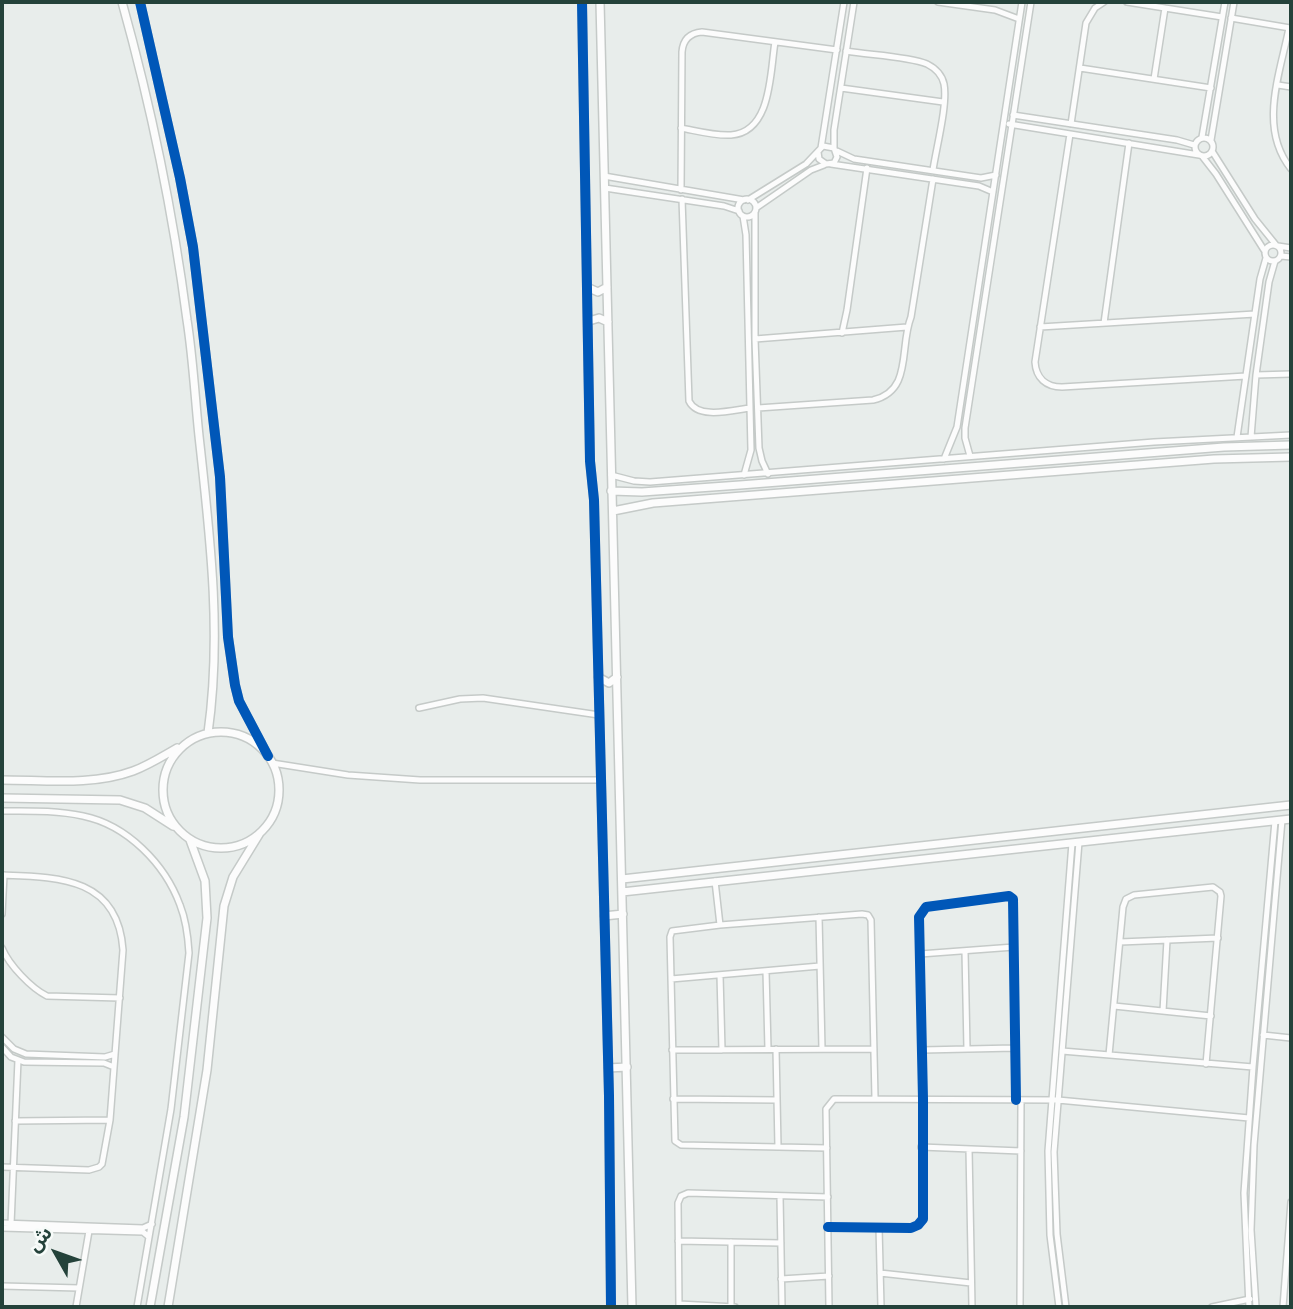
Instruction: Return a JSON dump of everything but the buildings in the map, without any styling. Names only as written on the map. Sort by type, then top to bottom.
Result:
[{"type":"street","points":[[122,2],[150,112],[173,226],[188,322],[214,592],[215,663],[208,733]]},
{"type":"street","points":[[140,2],[193,247],[220,477],[228,637],[235,685],[239,701],[278,777],[278,799],[274,814],[233,877],[224,906],[200,1125],[168,1307]]},
{"type":"street","points":[[583,2],[590,461],[594,500],[611,1307]]},
{"type":"street","points":[[600,2],[632,1307]]},
{"type":"street","points":[[844,2],[819,159],[828,164],[933,179],[993,192]]},
{"type":"street","points":[[605,188],[724,205],[751,216],[755,210],[811,170],[836,160],[834,130],[854,2]]},
{"type":"street","points":[[938,2],[995,10],[1019,19]]},
{"type":"street","points":[[944,459],[957,427],[1021,2]]},
{"type":"street","points":[[970,456],[965,428],[1031,2]]},
{"type":"street","points":[[1071,124],[1088,17],[1104,2]]},
{"type":"street","points":[[1127,2],[1222,17]]},
{"type":"street","points":[[1194,145],[1202,138],[1224,2]]},
{"type":"street","points":[[1234,2],[1210,140],[1212,151],[1255,219],[1277,246],[1281,256]]},
{"type":"street","points":[[1154,79],[1165,8]]},
{"type":"street","points":[[1231,18],[1290,28],[1273,109],[1274,134],[1280,153],[1291,169]]},
{"type":"street","points":[[681,190],[681,52],[690,35],[702,32],[837,50]]},
{"type":"street","points":[[681,128],[728,135],[746,130],[754,124],[764,108],[775,42]]},
{"type":"street","points":[[846,51],[928,64],[943,80],[943,102],[933,170]]},
{"type":"street","points":[[1080,68],[1211,88]]},
{"type":"street","points":[[1278,85],[1291,88]]},
{"type":"street","points":[[841,88],[943,102]]},
{"type":"street","points":[[1013,115],[1177,140],[1194,145],[1216,174],[1264,250],[1266,258],[1261,274],[1237,437]]},
{"type":"street","points":[[1003,124],[1200,155],[1208,155],[1212,151]]},
{"type":"street","points":[[1070,134],[1036,368],[1045,383],[1056,387],[1246,376]]},
{"type":"street","points":[[1202,138],[1210,140]]},
{"type":"street","points":[[1104,323],[1129,143]]},
{"type":"street","points":[[744,475],[751,450],[746,235],[740,204],[806,164],[829,145],[854,159],[981,178],[996,175]]},
{"type":"street","points":[[842,332],[867,169]]},
{"type":"street","points":[[604,176],[754,202],[759,448],[768,474]]},
{"type":"street","points":[[758,408],[873,400],[895,389],[902,375],[907,327],[911,317],[933,179]]},
{"type":"street","points":[[682,199],[689,401],[693,409],[701,412],[750,408]]},
{"type":"street","points":[[1264,250],[1269,245],[1291,248]]},
{"type":"street","points":[[1251,436],[1256,375],[1269,282],[1275,261],[1281,256],[1291,257]]},
{"type":"street","points":[[1266,258],[1275,261]]},
{"type":"street","points":[[589,288],[598,292],[607,287]]},
{"type":"street","points":[[1041,327],[1255,314]]},
{"type":"street","points":[[589,321],[599,318],[608,322]]},
{"type":"street","points":[[755,339],[907,327]]},
{"type":"street","points":[[1256,375],[1291,374]]},
{"type":"street","points":[[611,475],[650,482],[970,456],[1291,435]]},
{"type":"street","points":[[611,491],[642,492],[1224,447],[1291,445]]},
{"type":"street","points":[[613,511],[653,503],[1214,459],[1291,457]]},
{"type":"street","points":[[936,470],[936,482]]},
{"type":"street","points":[[598,677],[609,683],[617,677]]},
{"type":"street","points":[[419,708],[460,699],[494,698],[599,715],[612,709],[618,715]]},
{"type":"street","points":[[2,780],[74,780],[114,776],[150,764],[208,733],[223,732],[238,734],[258,745],[270,759],[348,775],[420,780],[600,780]]},
{"type":"street","points":[[178,830],[169,818],[164,803],[163,781],[171,760],[187,743]]},
{"type":"street","points":[[2,798],[120,800],[145,808],[190,840],[204,846],[226,848],[248,841],[261,832]]},
{"type":"street","points":[[622,879],[1291,805]]},
{"type":"street","points":[[2,811],[55,812],[87,817],[127,836],[151,857],[166,876],[180,904],[187,927],[190,953],[171,1109],[137,1307]]},
{"type":"street","points":[[1218,812],[1219,827]]},
{"type":"street","points":[[622,892],[1291,819]]},
{"type":"street","points":[[1249,1307],[1252,1196],[1278,821]]},
{"type":"street","points":[[1256,1307],[1251,1299],[1244,1193],[1253,1068],[1278,821]]},
{"type":"street","points":[[150,1307],[184,1117],[206,931],[207,893],[190,840]]},
{"type":"street","points":[[958,841],[959,855]]},
{"type":"street","points":[[1066,1307],[1054,1189],[1076,842]]},
{"type":"street","points":[[1059,1307],[1050,1235],[1048,1190],[1050,1100],[1076,842]]},
{"type":"street","points":[[2,914],[3,875],[65,879],[83,885],[103,902],[116,921],[122,950],[110,1119],[104,1159],[99,1167],[89,1170],[2,1167]]},
{"type":"street","points":[[715,881],[720,925]]},
{"type":"street","points":[[1109,1055],[1124,902],[1130,896],[1213,887],[1221,896],[1206,1064]]},
{"type":"street","points":[[828,1227],[911,1228],[921,1222],[923,1099],[919,917],[922,909],[930,906],[1009,896],[1013,900],[1015,1048],[1021,1151],[1020,1307]]},
{"type":"street","points":[[604,916],[623,914]]},
{"type":"street","points":[[827,1148],[677,1144],[673,1137],[672,932],[720,925],[867,915],[871,920],[875,1098]]},
{"type":"street","points":[[819,917],[822,1049]]},
{"type":"street","points":[[206,931],[221,933]]},
{"type":"street","points":[[1120,942],[1217,938]]},
{"type":"street","points":[[1163,1011],[1167,940]]},
{"type":"street","points":[[920,954],[1014,947]]},
{"type":"street","points":[[2,948],[30,982],[47,996],[120,998]]},
{"type":"street","points":[[965,951],[967,1049]]},
{"type":"street","points":[[671,979],[820,966]]},
{"type":"street","points":[[766,971],[768,1049]]},
{"type":"street","points":[[720,975],[722,1050]]},
{"type":"street","points":[[1114,1006],[1211,1016]]},
{"type":"street","points":[[1264,1035],[1291,1038]]},
{"type":"street","points":[[2,1037],[14,1049],[26,1054],[115,1054]]},
{"type":"street","points":[[2,1047],[18,1060],[104,1063],[114,1067]]},
{"type":"street","points":[[922,1050],[1015,1048]]},
{"type":"street","points":[[776,1049],[778,1147]]},
{"type":"street","points":[[672,1050],[874,1049]]},
{"type":"street","points":[[1062,1051],[1253,1068]]},
{"type":"street","points":[[11,1224],[18,1060]]},
{"type":"street","points":[[608,1068],[627,1068]]},
{"type":"street","points":[[829,1307],[826,1110],[830,1102],[838,1098],[1058,1100],[1249,1118]]},
{"type":"street","points":[[673,1099],[777,1100]]},
{"type":"street","points":[[15,1121],[110,1119]]},
{"type":"street","points":[[921,1147],[1021,1151]]},
{"type":"street","points":[[969,1149],[972,1307]]},
{"type":"street","points":[[731,1242],[733,1307],[679,1306],[678,1203],[684,1194],[828,1198]]},
{"type":"street","points":[[779,1196],[782,1307]]},
{"type":"street","points":[[1283,1307],[1291,1202]]},
{"type":"street","points":[[2,1226],[11,1224],[143,1228],[152,1224]]},
{"type":"street","points":[[2,1226],[143,1233],[149,1237]]},
{"type":"street","points":[[879,1227],[881,1307]]},
{"type":"street","points":[[76,1307],[89,1231]]},
{"type":"street","points":[[678,1241],[780,1243]]},
{"type":"street","points":[[880,1273],[971,1283]]},
{"type":"street","points":[[781,1279],[829,1276]]},
{"type":"street","points":[[2,1286],[79,1288]]},
{"type":"street","points":[[1212,1307],[1251,1299]]},
{"type":"cycle path","points":[[140,2],[193,247],[220,477],[228,637],[235,685],[239,701],[268,756]]},
{"type":"cycle path","points":[[582,2],[590,461],[594,500],[609,1096],[611,1307]]},
{"type":"cycle path","points":[[828,1227],[911,1228],[923,1219],[919,917],[926,907],[1009,896],[1013,899],[1016,1100]]}]
